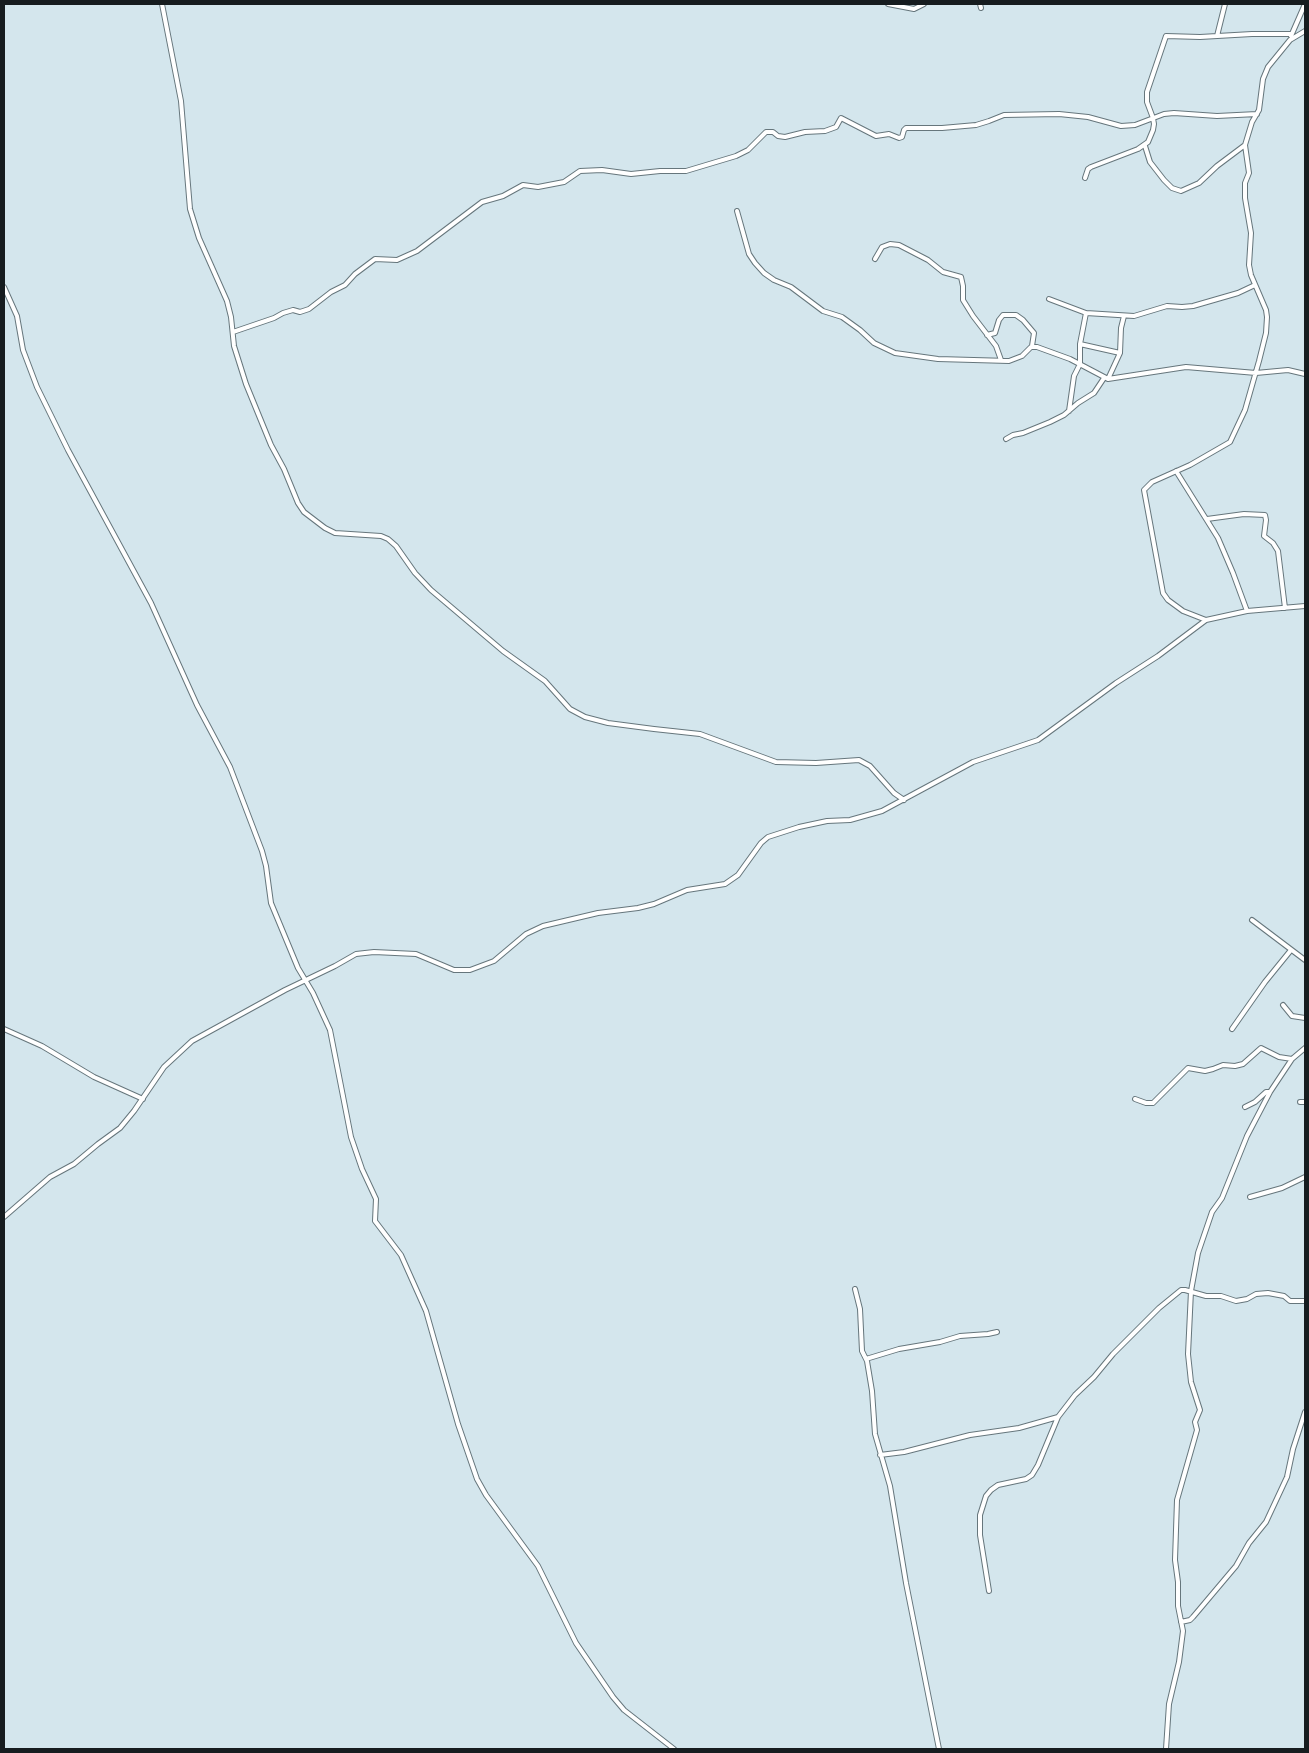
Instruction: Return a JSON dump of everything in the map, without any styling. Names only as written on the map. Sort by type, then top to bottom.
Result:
[{"type":"street","points":[[162,4],[181,101],[190,209],[199,238],[223,291],[231,317],[237,359],[248,390],[271,445],[304,512],[335,533],[381,536],[388,539],[396,546],[431,590],[503,651],[545,682],[574,711],[585,717],[608,723],[700,734],[776,762],[816,763],[858,760],[870,766],[894,793],[904,800]]},
{"type":"street","points":[[888,4],[914,9],[924,4]]},
{"type":"street","points":[[1217,36],[1225,4]]},
{"type":"street","points":[[1290,40],[1305,4]]},
{"type":"street","points":[[1206,620],[1187,613],[1168,600],[1160,586],[1144,490],[1152,482],[1230,442],[1245,410],[1266,333],[1267,317],[1249,265],[1251,233],[1245,198],[1249,172],[1245,145],[1252,122],[1257,114],[1268,67],[1290,40],[1305,31]]},
{"type":"street","points":[[1085,178],[1088,169],[1091,167],[1144,146],[1154,130],[1146,92],[1166,36],[1291,34]]},
{"type":"street","points":[[233,332],[283,313],[293,310],[300,312],[309,308],[334,290],[345,285],[355,274],[375,259],[397,260],[418,251],[482,202],[503,196],[523,185],[538,187],[564,182],[580,171],[610,171],[631,174],[686,171],[742,153],[748,150],[766,132],[773,132],[778,136],[785,137],[805,132],[832,129],[836,127],[842,118],[876,136],[889,134],[900,138],[906,128],[942,128],[976,125],[989,122],[1004,115],[1059,114],[1088,118],[1121,126],[1134,125],[1174,113],[1217,116],[1257,114]]},
{"type":"street","points":[[1144,146],[1150,162],[1164,180],[1172,188],[1181,190],[1199,183],[1217,166],[1245,145]]},
{"type":"street","points":[[738,211],[749,254],[764,273],[790,287],[819,309],[842,317],[855,325],[876,345],[900,354],[933,359],[1009,361],[1019,358],[1032,346],[1034,334],[1023,320],[1016,316],[1003,316],[999,320],[995,333],[987,335]]},
{"type":"street","points":[[875,259],[882,247],[890,244],[899,245],[928,260],[943,272],[960,277],[963,282],[962,300],[996,346],[1001,360]]},
{"type":"street","points":[[1049,299],[1086,313],[1138,316],[1167,306],[1193,306],[1238,293],[1255,285]]},
{"type":"street","points":[[4,287],[17,316],[20,342],[37,387],[68,450],[151,604],[200,712],[230,767],[262,851],[271,903],[294,958],[330,1030],[351,1137],[376,1199],[375,1221],[401,1255],[426,1311],[458,1424],[477,1479],[486,1495],[538,1566],[576,1643],[613,1697],[624,1710],[674,1749]]},
{"type":"street","points":[[1069,411],[1074,376],[1080,364],[1080,344],[1086,313]]},
{"type":"street","points":[[1006,440],[1013,435],[1050,422],[1094,393],[1106,379],[1120,353],[1121,328],[1124,316]]},
{"type":"street","points":[[1080,344],[1120,353]]},
{"type":"street","points":[[1032,346],[1050,350],[1106,379],[1177,368],[1256,373],[1283,370],[1305,374]]},
{"type":"street","points":[[1176,471],[1207,519],[1226,557],[1247,611]]},
{"type":"street","points":[[1207,519],[1244,514],[1265,515],[1264,536],[1273,543],[1278,551],[1285,608]]},
{"type":"street","points":[[4,1217],[50,1177],[74,1164],[115,1133],[127,1120],[171,1060],[192,1041],[285,990],[360,952],[416,954],[459,971],[478,968],[500,957],[526,934],[538,927],[598,913],[638,908],[654,904],[687,890],[725,884],[738,875],[761,843],[768,837],[820,822],[860,818],[882,811],[973,762],[1038,740],[1206,620],[1247,611],[1305,606]]},
{"type":"street","points":[[1252,920],[1305,960]]},
{"type":"street","points":[[1232,1030],[1265,982],[1291,950]]},
{"type":"street","points":[[1283,1005],[1292,1016],[1305,1018]]},
{"type":"street","points":[[5,1030],[42,1046],[94,1077],[143,1098]]},
{"type":"street","points":[[1134,1099],[1153,1104],[1188,1068],[1205,1071],[1223,1065],[1235,1066],[1243,1064],[1261,1048],[1279,1058],[1292,1059]]},
{"type":"street","points":[[1166,1749],[1169,1704],[1183,1631],[1178,1606],[1178,1582],[1175,1560],[1177,1500],[1194,1442],[1197,1430],[1196,1422],[1200,1410],[1191,1382],[1188,1354],[1191,1291],[1198,1253],[1212,1212],[1222,1198],[1248,1136],[1270,1092],[1292,1059],[1305,1048]]},
{"type":"street","points":[[1245,1106],[1255,1102],[1266,1092],[1270,1092]]},
{"type":"street","points":[[1250,1197],[1282,1188],[1305,1177]]},
{"type":"street","points":[[855,1288],[860,1309],[862,1351],[866,1359],[873,1393],[874,1426],[880,1455],[890,1486],[906,1583],[939,1749]]},
{"type":"street","points":[[989,1591],[984,1566],[980,1526],[980,1515],[986,1496],[991,1490],[1001,1484],[1026,1479],[1032,1475],[1058,1417],[1107,1360],[1159,1308],[1182,1290],[1206,1296],[1221,1296],[1236,1301],[1247,1300],[1256,1294],[1268,1293],[1284,1296],[1290,1301],[1305,1301]]},
{"type":"street","points":[[866,1359],[899,1349],[940,1342],[960,1336],[997,1332]]},
{"type":"street","points":[[1181,1622],[1190,1620],[1236,1566],[1249,1543],[1266,1522],[1287,1477],[1293,1449],[1305,1412]]},
{"type":"street","points":[[880,1455],[904,1452],[970,1435],[1020,1428],[1058,1417]]}]
